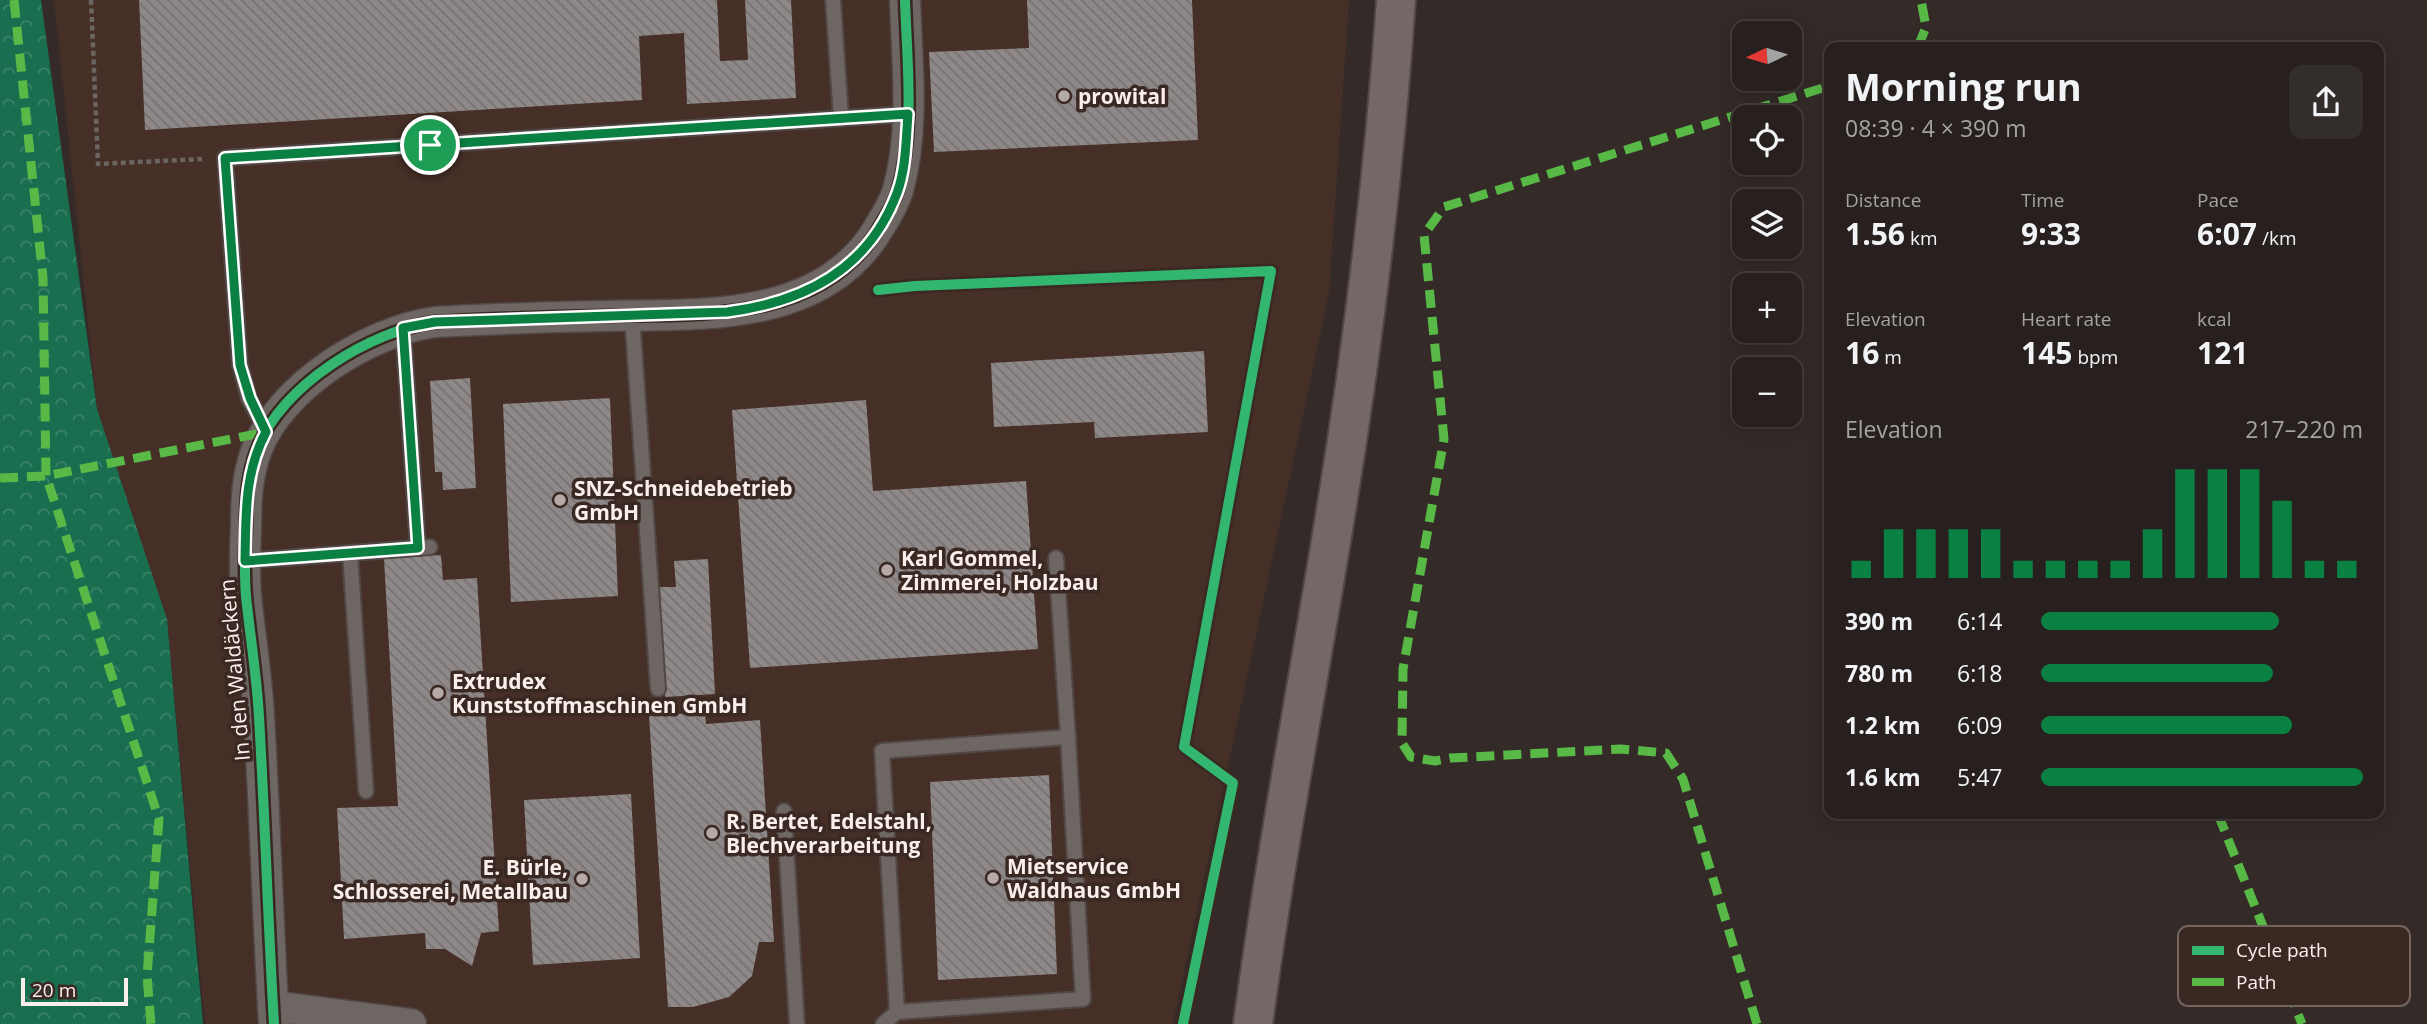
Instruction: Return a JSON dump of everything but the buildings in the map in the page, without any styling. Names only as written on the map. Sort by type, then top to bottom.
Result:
[{"type":"main road","points":[[1253,1024],[1294,755],[1334,527],[1368,293],[1396,0]]},
{"type":"street","name":"In den Waldäckern","points":[[411,1024],[273,1015],[259,714],[245,561],[247,486],[255,455],[266,432],[288,403],[329,366],[381,336],[403,328],[435,322],[727,312],[755,308],[797,296],[839,273],[869,243],[897,192],[905,156],[908,114],[905,0]]},
{"type":"lane","points":[[833,0],[841,118]]},
{"type":"lane","points":[[266,432],[250,398],[240,365],[225,158],[908,114]]},
{"type":"lane","points":[[632,315],[658,689]]},
{"type":"lane","points":[[245,561],[424,548],[403,328]]},
{"type":"lane","points":[[350,553],[366,791]]},
{"type":"lane","points":[[883,1024],[897,1012],[1083,999],[1056,558]]},
{"type":"lane","points":[[897,1012],[882,751],[1068,737]]},
{"type":"lane","points":[[783,811],[797,1024]]},
{"type":"path","points":[[91,0],[98,164],[225,158]]},
{"type":"shaded area","points":[[54,0],[1349,0],[1329,293],[1173,1024],[205,1024],[167,619],[97,409]]},
{"type":"green space","points":[[0,0],[41,0],[97,409],[167,619],[203,1024],[0,1024]]},
{"type":"marked path","points":[[14,0],[43,278],[46,476],[159,819],[147,976],[151,1024]]},
{"type":"marked path","points":[[1920,42],[1926,27],[1921,0]]},
{"type":"marked path","points":[[1757,1024],[1683,779],[1666,753],[1621,749],[1435,761],[1411,757],[1402,743],[1403,669],[1444,439],[1424,235],[1444,207],[1824,88]]},
{"type":"marked path","points":[[0,478],[46,476],[266,432]]},
{"type":"marked path","points":[[2220,819],[2263,926]]},
{"type":"marked path","points":[[2295,1006],[2302,1024]]},
{"type":"cycle path","points":[[274,1024],[259,717],[245,570],[249,478],[257,449],[269,426],[286,403],[331,365],[357,349],[410,327],[456,321],[715,313],[787,299],[819,285],[848,265],[873,237],[898,190],[907,143],[908,119],[905,0]]},
{"type":"cycle path","points":[[878,290],[915,286],[1271,271],[1184,747],[1233,783],[1183,1024]]},
{"type":"place","name":"prowital","points":[[1064,96]]},
{"type":"place","name":"SNZ-Schneidebetrieb GmbH","points":[[560,500]]},
{"type":"place","name":"Karl Gommel, Zimmerei, Holzbau","points":[[887,570]]},
{"type":"place","name":"Extrudex Kunststoffmaschinen GmbH","points":[[438,693]]},
{"type":"place","name":"R. Bertet, Edelstahl, Blechverarbeitung","points":[[712,833]]},
{"type":"place","name":"Mietservice Waldhaus GmbH","points":[[993,878]]},
{"type":"place","name":"E. Bürle, Schlosserei, Metallbau","points":[[582,879]]},
{"type":"route","points":[[908,114],[905,156],[897,192],[882,223],[869,243],[839,273],[797,296],[778,303],[727,312],[435,322],[403,328],[418,548],[245,561],[247,486],[252,463],[266,432],[250,398],[240,365],[225,158],[430,145],[908,114]]}]
